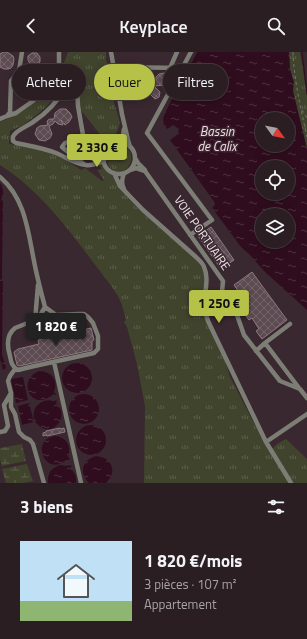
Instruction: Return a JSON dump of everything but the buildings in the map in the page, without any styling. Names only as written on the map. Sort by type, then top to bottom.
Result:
[{"type":"street","points":[[8,116],[10,112],[11,81],[19,71],[22,52]]},
{"type":"street","points":[[0,119],[16,113],[33,101],[51,82],[58,68],[59,52]]},
{"type":"street","points":[[111,52],[113,64]]},
{"type":"street","points":[[172,64],[177,52]]},
{"type":"street","points":[[185,64],[191,52]]},
{"type":"street","points":[[101,162],[91,165],[76,163],[50,151],[16,143],[12,139],[14,135],[44,114],[70,83],[73,83],[78,87],[78,106],[83,135],[110,146]]},
{"type":"street","points":[[119,100],[128,140],[130,147],[134,152],[135,158],[130,170]]},
{"type":"street","points":[[165,100],[147,133],[212,220],[190,235]]},
{"type":"street","points":[[118,143],[124,131],[122,114]]},
{"type":"street","points":[[85,165],[62,147],[65,143],[76,139],[80,142],[82,148],[88,156],[101,162],[114,173],[121,174],[136,168],[146,172]]},
{"type":"street","points":[[101,162],[104,153],[110,146],[118,143],[130,147]]},
{"type":"street","points":[[74,157],[74,154],[80,147],[82,148]]},
{"type":"street","name":"VOIE PORTUAIRE","points":[[135,158],[223,281],[222,292],[237,315],[244,335],[280,381],[300,389],[307,397]]},
{"type":"street","points":[[114,173],[120,186],[143,210],[196,257],[204,266],[207,275],[204,299],[208,321],[266,442],[291,483]]},
{"type":"street","points":[[124,173],[122,186],[126,192]]},
{"type":"street","points":[[0,177],[13,191],[20,203],[45,307],[56,315],[84,314],[93,324],[98,336],[98,349],[94,353],[18,370],[15,369]]},
{"type":"street","points":[[35,320],[39,281]]},
{"type":"street","points":[[15,369],[11,363],[8,348],[8,337],[15,328],[38,318],[45,307]]},
{"type":"street","points":[[256,351],[290,324]]},
{"type":"street","points":[[265,344],[300,389]]},
{"type":"street","points":[[54,362],[81,483]]},
{"type":"street","points":[[15,369],[8,380],[11,393],[11,407],[15,414],[19,432],[33,444],[44,483]]},
{"type":"street","points":[[0,432],[5,431],[8,426],[4,405],[11,393]]},
{"type":"street","points":[[0,401],[6,400]]},
{"type":"street","points":[[266,442],[307,414]]},
{"type":"path","points":[[293,52],[297,89],[307,137]]},
{"type":"path","points":[[301,109],[307,118]]},
{"type":"green space","points":[[68,52],[106,52],[107,64],[94,64],[94,100],[114,100],[120,123],[117,132],[106,142],[80,109],[80,100],[86,100],[86,64],[63,64]]},
{"type":"green space","points":[[289,52],[300,52],[307,96],[307,149],[293,91]]},
{"type":"green space","points":[[38,100],[52,100],[45,108],[25,124],[10,131],[9,144],[37,149],[53,154],[81,170],[85,168],[102,181],[104,180],[97,170],[102,169],[99,165],[103,166],[139,210],[194,257],[203,270],[205,281],[203,306],[224,357],[230,377],[269,452],[277,444],[286,439],[307,459],[307,483],[144,483],[145,406],[137,364],[127,327],[124,322],[126,320],[122,305],[118,296],[74,237],[47,205],[17,177],[0,165],[0,122],[34,104]]},
{"type":"green space","points":[[118,145],[126,147],[130,151],[131,156],[128,167],[123,171],[118,172],[109,166],[107,159],[112,149]]},
{"type":"green space","points":[[22,444],[26,461],[2,466],[0,459],[0,448]]},
{"type":"green space","points":[[27,464],[33,481],[24,483],[6,483],[2,469]]},
{"type":"water","name":"Bassin de Calix","points":[[197,52],[289,52],[290,69],[294,82],[293,91],[307,149],[307,310],[265,272],[241,247],[212,208],[215,203],[170,140],[177,135],[179,129],[173,125],[167,129],[164,125],[163,119],[172,100],[228,100],[228,64],[190,63]]},
{"type":"water","points":[[0,183],[3,192],[1,200],[3,201],[2,279],[0,280]]},
{"type":"water","points":[[0,281],[3,281],[2,354],[6,368],[3,370],[0,359]]},
{"type":"water","points":[[77,363],[88,367],[92,378],[88,389],[77,393],[66,389],[62,378],[66,367]]},
{"type":"water","points":[[40,371],[51,375],[55,381],[54,392],[56,394],[43,400],[37,400],[29,393],[28,383],[34,374]]},
{"type":"water","points":[[23,377],[28,400],[16,403],[11,379]]},
{"type":"water","points":[[84,394],[95,398],[99,409],[95,420],[84,424],[73,420],[69,409],[73,398]]},
{"type":"water","points":[[47,400],[57,401],[56,403],[62,415],[57,425],[48,429],[42,428],[34,420],[37,406]]},
{"type":"water","points":[[29,403],[34,422],[22,425],[18,406]]},
{"type":"water","points":[[91,425],[102,429],[106,440],[102,451],[91,455],[80,451],[76,440],[80,429]]},
{"type":"water","points":[[55,436],[63,438],[69,446],[68,457],[70,459],[59,464],[52,464],[47,461],[43,456],[42,450],[43,444],[47,439]]},
{"type":"water","points":[[96,456],[106,459],[112,466],[112,474],[106,483],[89,483],[84,475],[83,471],[85,463]]},
{"type":"water","points":[[61,465],[72,466],[70,468],[75,475],[76,483],[48,483],[49,473],[55,467]]},
{"type":"waterway","points":[[302,52],[307,94]]}]
